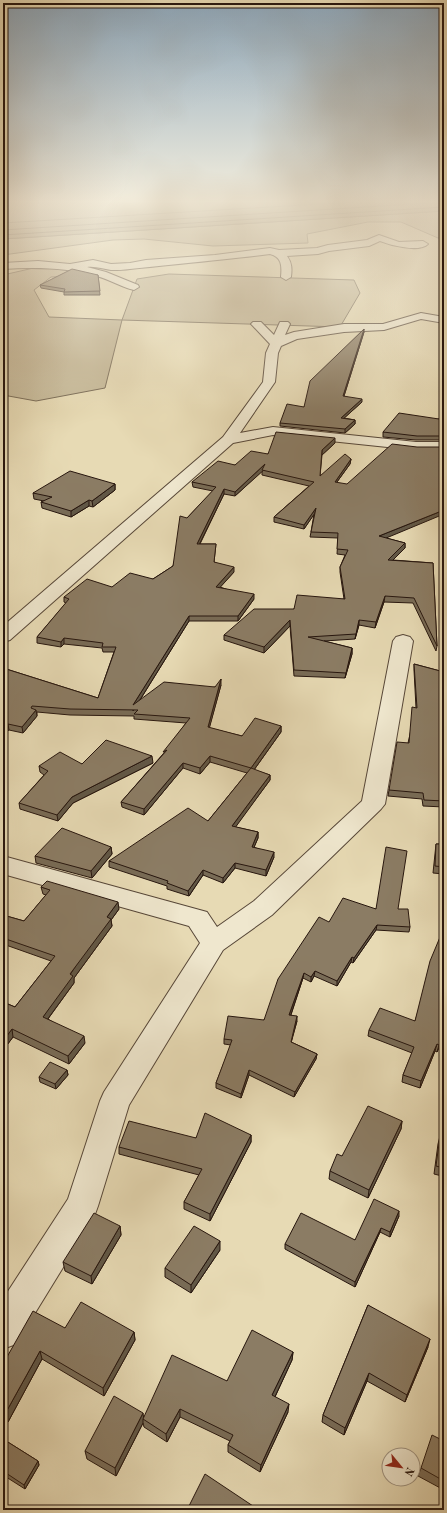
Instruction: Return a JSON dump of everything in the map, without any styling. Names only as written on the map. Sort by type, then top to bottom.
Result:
[{"type":"street","points":[[91,271],[116,277],[134,287]]},
{"type":"street","points":[[286,271],[286,277]]},
{"type":"street","points":[[276,344],[294,336],[344,328],[384,327],[421,316],[444,320]]},
{"type":"street","points":[[257,324],[276,344]]},
{"type":"street","points":[[3,636],[228,440],[269,382],[272,353],[284,324]]},
{"type":"street","points":[[228,440],[273,431],[416,446],[444,446]]},
{"type":"street","points":[[3,1331],[82,1206],[115,1101],[214,943],[263,908],[373,804],[403,641]]},
{"type":"street","points":[[3,866],[198,919],[214,943]]},
{"type":"shaded area","points":[[22,271],[86,271],[82,276],[51,277],[34,290],[49,317],[122,320],[105,388],[36,401],[3,395],[3,275]]},
{"type":"shaded area","points":[[169,274],[354,280],[360,293],[340,327],[122,320],[137,279]]},
{"type":"building","points":[[69,271],[79,271],[98,275],[100,291],[64,292],[65,289],[40,285]]},
{"type":"building","points":[[364,329],[343,396],[362,399],[341,418],[355,420],[345,429],[280,423],[287,404],[304,407],[310,381]]},
{"type":"building","points":[[399,413],[439,419],[444,413],[444,436],[417,436],[383,432]]},
{"type":"building","points":[[276,432],[335,438],[322,450],[320,476],[345,454],[351,459],[335,482],[347,484],[392,444],[417,447],[444,447],[444,510],[379,536],[405,543],[388,560],[433,563],[437,646],[414,598],[385,596],[376,622],[359,620],[356,634],[308,637],[352,648],[346,673],[294,670],[290,620],[264,647],[224,635],[254,609],[294,609],[297,595],[345,599],[340,567],[348,550],[337,549],[338,533],[311,532],[316,508],[304,525],[274,517],[314,482],[262,470],[265,464],[235,492],[224,489],[197,544],[216,544],[214,562],[234,567],[216,587],[254,594],[238,616],[189,616],[133,705],[164,682],[215,687],[221,679],[208,727],[242,736],[255,718],[281,726],[251,768],[210,756],[200,768],[183,763],[144,809],[121,802],[167,750],[163,752],[190,718],[134,714],[138,710],[70,709],[32,706],[31,708],[36,710],[22,727],[8,724],[3,728],[3,668],[98,698],[116,647],[102,647],[103,643],[64,638],[61,642],[37,637],[69,599],[64,597],[87,579],[112,587],[130,573],[153,579],[173,566],[180,516],[187,518],[216,487],[192,482],[218,461],[235,465],[251,451],[268,454]]},
{"type":"building","points":[[70,471],[115,484],[92,501],[89,500],[71,511],[41,502],[52,497],[33,493]]},
{"type":"building","points":[[414,664],[444,672],[444,801],[424,800],[423,793],[389,790],[397,742],[409,743],[412,707],[417,708]]},
{"type":"building","points":[[106,740],[152,756],[72,797],[57,815],[19,803],[48,771],[39,766],[60,752],[82,764]]},
{"type":"building","points":[[251,768],[270,775],[232,826],[258,832],[252,847],[274,852],[266,870],[235,863],[223,878],[203,870],[188,891],[167,883],[168,881],[109,861],[188,808],[208,821]]},
{"type":"building","points":[[62,828],[111,847],[91,871],[35,856]]},
{"type":"building","points":[[443,831],[444,867],[435,866],[436,844],[442,844]]},
{"type":"building","points":[[386,847],[407,851],[398,909],[408,909],[410,927],[377,925],[354,958],[352,957],[337,981],[315,971],[311,977],[304,973],[289,1015],[297,1016],[291,1042],[317,1054],[295,1092],[249,1070],[241,1094],[216,1083],[232,1040],[224,1039],[228,1016],[264,1020],[278,979],[319,917],[329,922],[343,898],[376,909]]},
{"type":"building","points":[[47,881],[118,902],[107,917],[111,919],[70,974],[73,976],[43,1017],[84,1036],[68,1056],[12,1029],[3,1041],[3,1002],[15,1007],[55,956],[3,938],[3,915],[24,921],[50,890],[41,887]]},
{"type":"building","points":[[443,930],[444,1033],[439,1045],[437,1044],[421,1081],[403,1075],[414,1047],[369,1030],[380,1008],[415,1021],[430,961]]},
{"type":"building","points":[[50,1062],[67,1070],[55,1084],[39,1077]]},
{"type":"building","points":[[368,1106],[402,1121],[369,1190],[330,1171],[337,1154],[342,1156]]},
{"type":"building","points":[[205,1113],[251,1135],[210,1214],[184,1202],[202,1169],[119,1147],[129,1121],[196,1138]]},
{"type":"building","points":[[440,1136],[444,1137],[444,1168],[436,1166]]},
{"type":"building","points":[[374,1199],[399,1211],[390,1232],[381,1228],[355,1282],[285,1244],[301,1213],[355,1240]]},
{"type":"building","points":[[94,1213],[120,1226],[91,1276],[63,1262]]},
{"type":"building","points":[[194,1226],[220,1241],[191,1285],[165,1268]]},
{"type":"building","points":[[81,1302],[134,1332],[103,1388],[40,1351],[5,1414],[3,1413],[3,1364],[33,1311],[65,1328]]},
{"type":"building","points":[[368,1305],[430,1339],[407,1395],[369,1373],[345,1428],[323,1415]]},
{"type":"building","points":[[252,1330],[293,1352],[272,1395],[289,1404],[261,1465],[228,1445],[233,1435],[180,1409],[166,1434],[143,1419],[172,1355],[227,1381]]},
{"type":"building","points":[[114,1396],[143,1413],[115,1468],[85,1451]]},
{"type":"building","points":[[432,1435],[444,1441],[444,1481],[421,1468]]},
{"type":"building","points":[[3,1439],[38,1461],[24,1485],[3,1471]]},
{"type":"building","points":[[205,1474],[259,1510],[187,1510]]}]
